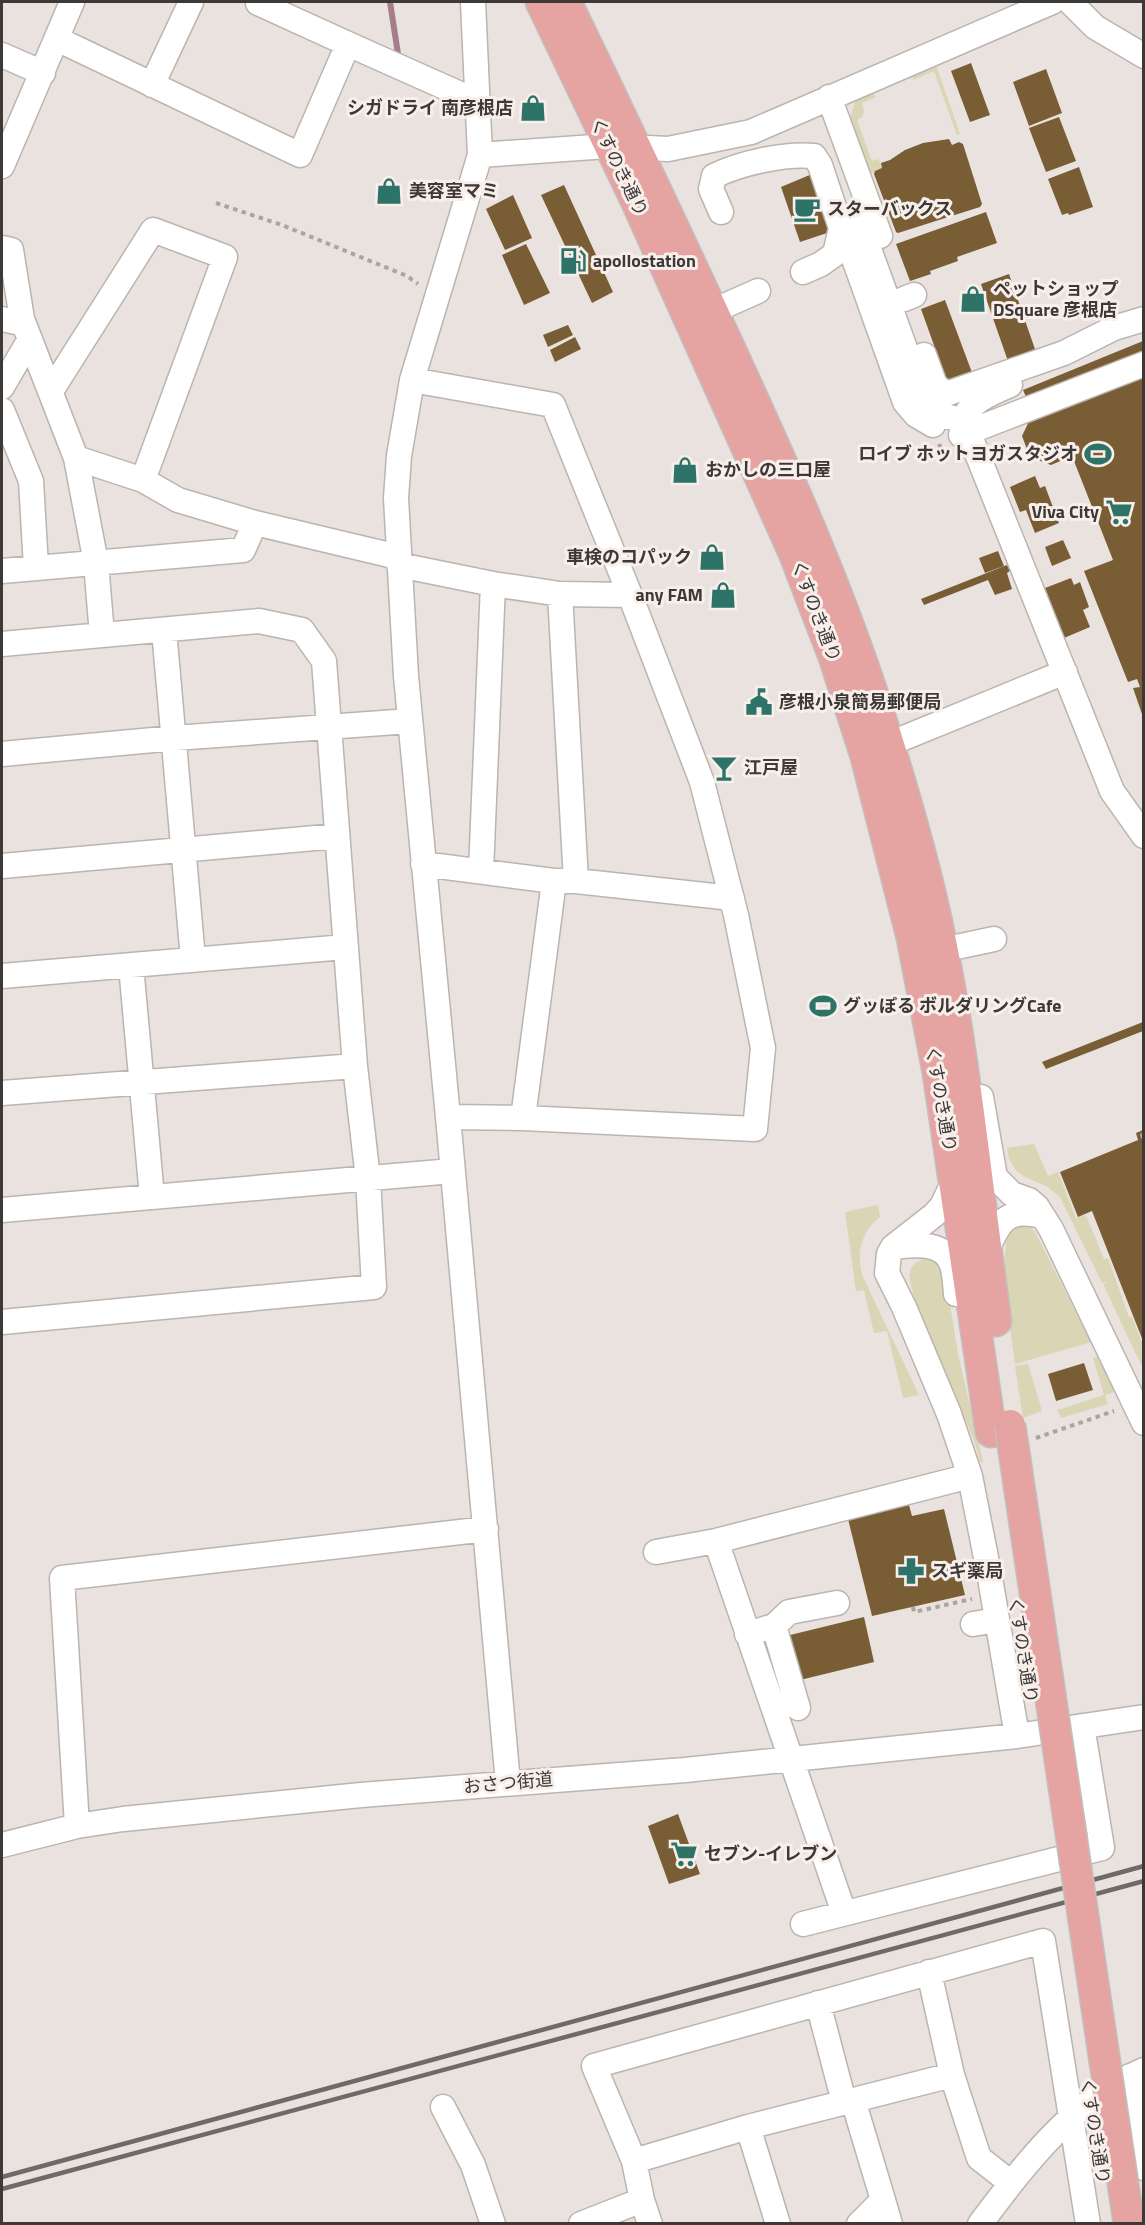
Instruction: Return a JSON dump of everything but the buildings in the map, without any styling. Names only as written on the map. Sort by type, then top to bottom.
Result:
[{"type":"main road","name":"くすのき通り","points":[[541,2],[713,311],[816,540],[857,646],[889,744],[936,917],[959,1046],[986,1252],[1129,2223]]},
{"type":"main road","name":"くすのき通り","points":[[566,2],[623,148],[638,205],[794,553],[834,657],[866,757],[912,938],[938,1073],[986,1393],[1012,1432],[1109,2223]]},
{"type":"street","points":[[2,166],[72,2]]},
{"type":"street","points":[[152,85],[191,2]]},
{"type":"street","points":[[472,2],[480,155],[412,380],[399,456],[396,498],[410,721],[508,1783]]},
{"type":"street","points":[[480,155],[623,148],[668,149],[752,132],[829,97],[891,80],[1052,2]]},
{"type":"street","points":[[1070,2],[1095,27],[1143,56]]},
{"type":"street","points":[[258,3],[478,102]]},
{"type":"street","points":[[57,39],[300,155],[348,44]]},
{"type":"street","points":[[2,55],[43,73]]},
{"type":"street","points":[[829,97],[874,220],[909,297],[935,385],[946,394],[1064,353],[1134,324]]},
{"type":"street","points":[[721,212],[711,189],[714,176],[729,169],[797,155],[814,156],[820,165],[841,228],[835,254],[821,264],[803,272]]},
{"type":"street","points":[[865,195],[853,256],[905,402],[916,415],[930,424],[967,434],[1028,402],[1143,352]]},
{"type":"street","points":[[874,220],[869,249],[927,409],[967,434]]},
{"type":"street","points":[[51,391],[153,231],[225,257],[143,480]]},
{"type":"street","points":[[2,248],[11,250],[18,326],[2,387]]},
{"type":"street","points":[[713,311],[758,291]]},
{"type":"street","points":[[1134,324],[1006,386],[972,406],[965,415],[967,434],[1112,791],[1143,836]]},
{"type":"street","points":[[18,326],[51,391],[76,458],[96,563],[102,634]]},
{"type":"street","points":[[1028,402],[1143,364]]},
{"type":"street","points":[[412,380],[553,405],[702,782],[732,898],[763,1048],[755,1129],[523,1118],[448,1117]]},
{"type":"street","points":[[2,410],[31,481],[36,567]]},
{"type":"street","points":[[76,458],[143,480],[178,500],[255,523],[493,585],[560,594],[630,595]]},
{"type":"street","points":[[2,571],[243,550],[255,523]]},
{"type":"street","points":[[481,871],[493,585]]},
{"type":"street","points":[[523,1118],[565,881],[560,594]]},
{"type":"street","points":[[2,644],[259,621],[302,630],[324,661],[355,1066],[368,1179],[374,1287],[2,1322]]},
{"type":"street","points":[[164,630],[193,959]]},
{"type":"street","points":[[889,744],[1065,672]]},
{"type":"street","points":[[2,754],[174,738],[410,721]]},
{"type":"street","points":[[2,866],[337,836]]},
{"type":"street","points":[[423,864],[732,898]]},
{"type":"street","points":[[942,950],[994,939]]},
{"type":"street","points":[[2,976],[345,947]]},
{"type":"street","points":[[131,966],[152,1197]]},
{"type":"street","points":[[959,1046],[974,1068],[979,1083],[995,1177],[1012,1194],[1029,1200],[1037,1207],[1067,1258],[1134,1407]]},
{"type":"street","points":[[2,1093],[355,1066]]},
{"type":"street","points":[[2,1210],[452,1171]]},
{"type":"street","points":[[954,1181],[942,1206],[934,1215],[893,1247],[889,1254],[887,1273],[904,1307],[949,1414],[970,1476],[1017,1736]]},
{"type":"street","points":[[986,1252],[1002,1221],[1020,1212],[1042,1216]]},
{"type":"street","points":[[893,1247],[919,1244],[933,1246],[943,1252],[951,1263],[965,1348],[986,1393]]},
{"type":"street","points":[[656,1552],[817,1520],[970,1476]]},
{"type":"street","points":[[77,1826],[62,1578],[486,1529]]},
{"type":"street","points":[[716,1541],[844,1913]]},
{"type":"street","points":[[747,1634],[774,1626],[789,1612],[837,1603]]},
{"type":"street","points":[[973,1624],[997,1620]]},
{"type":"street","points":[[774,1626],[798,1708]]},
{"type":"street","name":"おさつ街道","points":[[2,1845],[77,1826],[123,1819],[508,1783],[685,1770],[791,1758],[865,1742],[921,1735],[1017,1736],[1143,1717]]},
{"type":"street","points":[[803,1924],[1102,1848],[1082,1726]]},
{"type":"street","points":[[650,2223],[642,2200],[634,2161],[594,2066],[1043,1941],[1088,2223]]},
{"type":"street","points":[[929,1972],[952,2075],[979,2158],[1011,2183]]},
{"type":"street","points":[[818,2003],[848,2101],[890,2223]]},
{"type":"street","points":[[980,2223],[1047,2140],[1100,2093],[1137,2073],[1143,2168]]},
{"type":"street","points":[[634,2161],[748,2127],[952,2075]]},
{"type":"street","points":[[443,2107],[473,2165],[493,2223]]},
{"type":"street","points":[[748,2127],[778,2223]]},
{"type":"street","points":[[581,2223],[642,2200]]},
{"type":"street","points":[[859,2223],[883,2200]]},
{"type":"path","points":[[216,203],[282,225],[407,276],[436,301]]},
{"type":"path","points":[[1012,1432],[1134,1407]]},
{"type":"path","points":[[913,1606],[914,1612],[976,1599]]},
{"type":"shaded area","points":[[935,62],[960,134],[957,135],[934,71],[913,80],[912,72]]},
{"type":"shaded area","points":[[871,90],[876,97],[862,103],[864,112],[857,120],[872,161],[879,159],[882,168],[870,174],[850,118],[857,96]]},
{"type":"shaded area","points":[[1034,1144],[1048,1176],[1058,1172],[1076,1218],[1086,1215],[1104,1259],[1108,1258],[1129,1317],[1132,1317],[1143,1345],[1143,1369],[1103,1284],[1108,1281],[1102,1283],[1060,1197],[1046,1186],[1025,1177],[1016,1170],[1009,1159],[1007,1148]]},
{"type":"shaded area","points":[[878,1205],[880,1217],[868,1230],[861,1244],[861,1268],[863,1277],[919,1395],[903,1398],[887,1331],[874,1333],[864,1290],[856,1291],[845,1212]]},
{"type":"shaded area","points":[[1017,1224],[1030,1226],[1035,1232],[1091,1342],[1015,1364],[1003,1278],[1007,1233]]},
{"type":"shaded area","points":[[922,1259],[936,1262],[945,1273],[958,1354],[983,1462],[980,1462],[974,1440],[916,1302],[910,1272],[913,1266]]},
{"type":"shaded area","points":[[1099,1356],[1117,1391],[1105,1395],[1108,1404],[1061,1418],[1057,1410],[1104,1395],[1093,1358]]},
{"type":"shaded area","points":[[1028,1364],[1042,1411],[1023,1418],[1015,1366]]},
{"type":"waterway","points":[[390,2],[398,54]]},
{"type":"railway","points":[[2,2177],[1144,1866]]},
{"type":"railway","points":[[2,2189],[1144,1881]]},
{"type":"place","name":"シガドライ 南彦根店","points":[[533,108]]},
{"type":"place","name":"美容室マミ","points":[[389,191]]},
{"type":"place","name":"スターバックス","points":[[807,209]]},
{"type":"place","name":"apollostation","points":[[573,261]]},
{"type":"place","name":"ペットショップ DSquare 彦根店","points":[[973,299]]},
{"type":"place","name":"ロイブ ホットヨガスタジオ","points":[[1098,454]]},
{"type":"place","name":"おかしの三口屋","points":[[685,470]]},
{"type":"place","name":"Viva City","points":[[1119,512]]},
{"type":"place","name":"車検のコパック","points":[[712,557]]},
{"type":"place","name":"any FAM","points":[[723,595]]},
{"type":"place","name":"彦根小泉簡易郵便局","points":[[759,702]]},
{"type":"place","name":"江戸屋","points":[[724,768]]},
{"type":"place","name":"グッぽる ボルダリングCafe","points":[[823,1006]]},
{"type":"place","name":"スギ薬局","points":[[911,1571]]},
{"type":"place","name":"セブン-イレブン","points":[[684,1854]]}]
